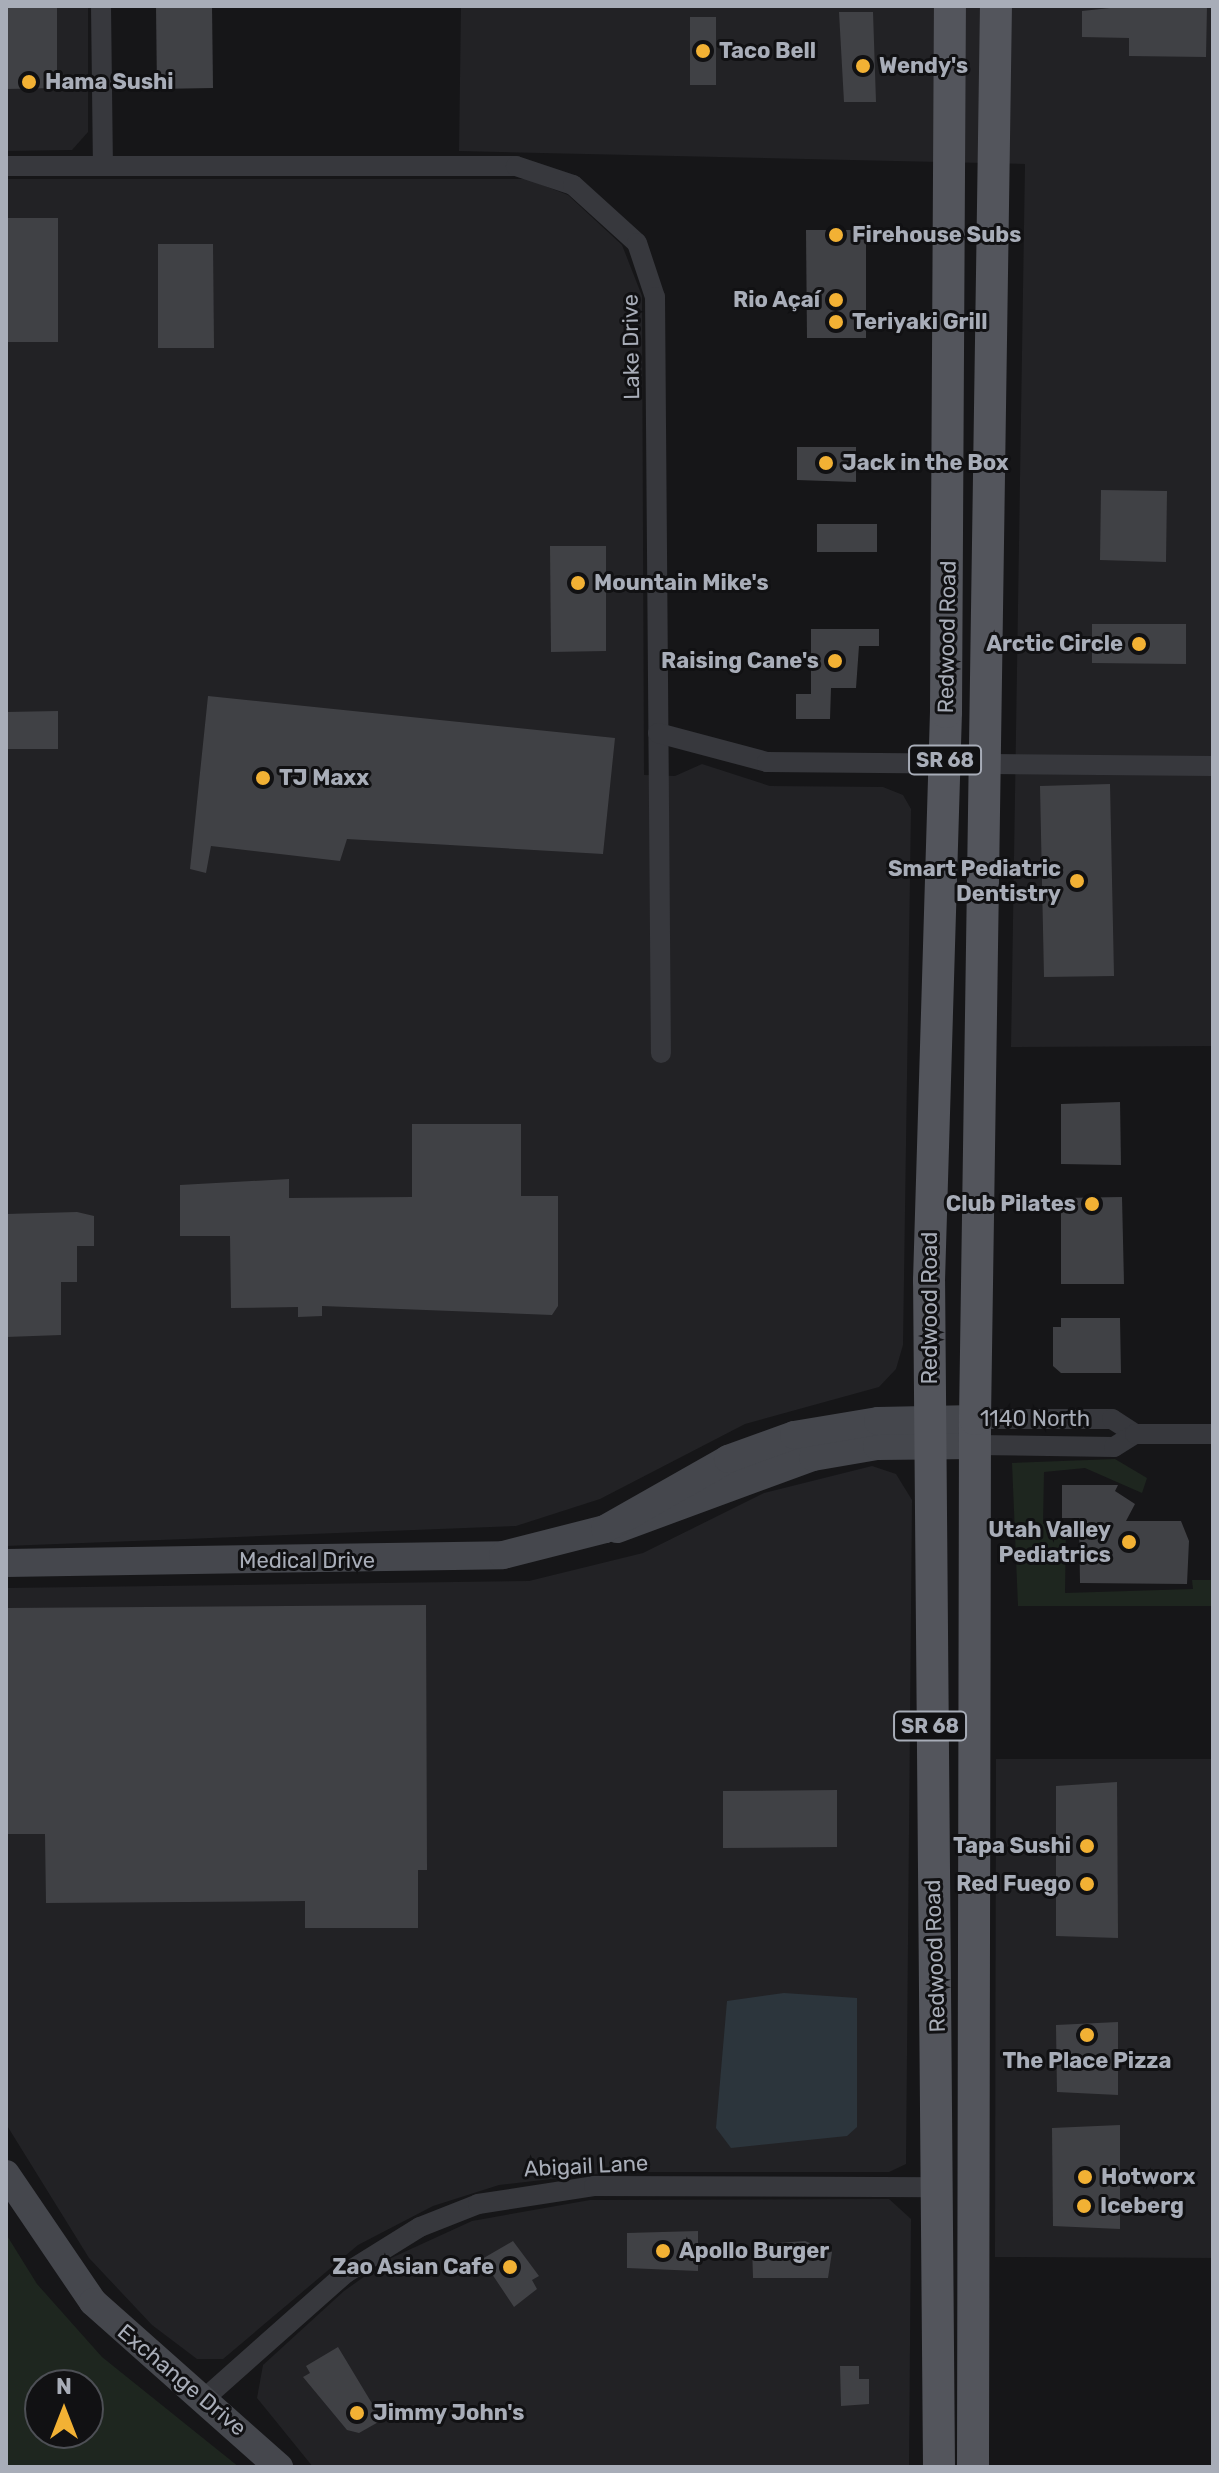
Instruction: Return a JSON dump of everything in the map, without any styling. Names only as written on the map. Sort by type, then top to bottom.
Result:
[{"type":"main road","name":"Redwood Road","points":[[939,2467],[939,2187],[930,1431],[945,762],[950,6]]},
{"type":"main road","name":"Redwood Road","points":[[973,2467],[975,1432],[996,6]]},
{"type":"street","points":[[101,6],[103,166]]},
{"type":"street","name":"Lake Drive","points":[[6,166],[516,166],[573,185],[617,222],[642,250],[655,283],[661,1053]]},
{"type":"street","points":[[658,733],[767,762],[1213,766]]},
{"type":"street","name":"1140 North","points":[[975,1432],[1112,1419],[1135,1434]]},
{"type":"street","name":"1140 North","points":[[930,1431],[975,1432],[1114,1447],[1135,1434],[1213,1434]]},
{"type":"street","name":"Medical Drive","points":[[6,1563],[473,1558],[605,1529],[649,1524],[724,1485],[792,1462],[930,1431]]},
{"type":"street","name":"Exchange Drive","points":[[6,2174],[93,2302],[205,2398],[279,2467]]},
{"type":"street","name":"Abigail Lane","points":[[205,2398],[346,2273],[408,2233],[478,2204],[594,2186],[939,2187]]},
{"type":"shaded area","points":[[6,6],[88,6],[88,132],[72,150],[6,151]]},
{"type":"shaded area","points":[[461,6],[1213,6],[1213,1046],[1011,1047],[1025,164],[459,151]]},
{"type":"shaded area","points":[[6,179],[527,179],[568,195],[622,245],[642,296],[644,775],[675,776],[702,764],[770,786],[883,787],[903,795],[911,809],[903,1345],[896,1369],[879,1387],[745,1424],[600,1499],[516,1526],[6,1546]]},
{"type":"shaded area","points":[[1115,1459],[1147,1478],[1142,1493],[1085,1468],[1044,1472],[1043,1524],[1066,1525],[1065,1593],[1193,1589],[1192,1580],[1213,1580],[1213,1606],[1018,1606],[1012,1463]]},
{"type":"shaded area","points":[[872,1466],[896,1474],[912,1500],[906,2164],[889,2172],[612,2172],[499,2185],[433,2206],[358,2245],[223,2359],[197,2359],[152,2325],[89,2258],[6,2124],[6,1588],[529,1581],[643,1553],[764,1493]]},
{"type":"shaded area","points":[[996,1759],[1213,1759],[1213,2258],[995,2257]]},
{"type":"shaded area","points":[[784,1993],[857,1998],[857,2127],[847,2136],[731,2148],[716,2128],[727,2001]]},
{"type":"shaded area","points":[[889,2199],[911,2219],[909,2467],[313,2467],[257,2398],[263,2365],[344,2291],[389,2259],[472,2221],[590,2200]]},
{"type":"shaded area","points":[[6,2234],[37,2284],[102,2357],[239,2467],[6,2467]]},
{"type":"building","points":[[6,6],[57,6],[57,88],[6,89]]},
{"type":"building","points":[[156,6],[212,6],[213,88],[157,89]]},
{"type":"building","points":[[1129,6],[1207,6],[1206,57],[1129,56],[1129,38],[1082,37],[1082,11]]},
{"type":"building","name":"Wendy's","points":[[839,12],[873,12],[876,102],[844,102]]},
{"type":"building","name":"Taco Bell","points":[[690,17],[716,17],[716,85],[690,85]]},
{"type":"building","points":[[6,218],[58,218],[58,342],[6,342]]},
{"type":"building","points":[[806,230],[866,230],[866,338],[807,338]]},
{"type":"building","points":[[158,244],[213,244],[214,348],[158,348]]},
{"type":"building","name":"Jack in the Box","points":[[797,447],[856,447],[856,482],[797,480]]},
{"type":"building","points":[[1101,490],[1167,491],[1166,562],[1100,560]]},
{"type":"building","points":[[817,524],[877,524],[877,552],[817,552]]},
{"type":"building","points":[[550,546],[606,546],[606,651],[551,652]]},
{"type":"building","name":"Arctic Circle","points":[[1092,624],[1186,624],[1186,664],[1092,663]]},
{"type":"building","name":"Raising Cane's","points":[[811,629],[879,629],[879,646],[859,646],[856,688],[831,688],[830,719],[796,719],[796,694],[811,694]]},
{"type":"building","points":[[208,696],[615,738],[603,854],[347,839],[340,861],[211,846],[206,873],[190,869]]},
{"type":"building","points":[[58,711],[58,749],[6,749],[6,712]]},
{"type":"building","name":"Smart Pediatric Dentistry","points":[[1110,784],[1114,976],[1044,977],[1040,786]]},
{"type":"building","points":[[1120,1102],[1121,1165],[1061,1164],[1061,1104]]},
{"type":"building","points":[[412,1124],[521,1124],[521,1196],[558,1196],[558,1306],[552,1315],[322,1306],[322,1316],[298,1317],[298,1307],[231,1308],[230,1236],[180,1236],[180,1185],[289,1179],[289,1198],[412,1197]]},
{"type":"building","points":[[1122,1197],[1124,1284],[1061,1284],[1061,1198]]},
{"type":"building","points":[[77,1212],[94,1216],[94,1246],[77,1246],[77,1282],[61,1282],[61,1335],[6,1337],[6,1214]]},
{"type":"building","points":[[1061,1318],[1120,1318],[1121,1373],[1061,1373],[1053,1366],[1053,1327],[1061,1327]]},
{"type":"building","points":[[1062,1485],[1118,1485],[1115,1491],[1135,1504],[1126,1521],[1181,1521],[1189,1541],[1187,1584],[1080,1583],[1079,1518],[1062,1518]]},
{"type":"building","points":[[426,1605],[427,1870],[418,1870],[418,1928],[305,1928],[305,1901],[46,1903],[45,1834],[6,1834],[6,1608]]},
{"type":"building","points":[[1117,1782],[1118,1938],[1056,1936],[1056,1786]]},
{"type":"building","points":[[837,1790],[837,1847],[723,1848],[723,1791]]},
{"type":"building","points":[[1118,2022],[1118,2095],[1057,2092],[1056,2025]]},
{"type":"building","points":[[1120,2125],[1120,2229],[1053,2226],[1052,2128]]},
{"type":"building","name":"Apollo Burger","points":[[698,2231],[698,2271],[627,2268],[627,2233]]},
{"type":"building","name":"Zao Asian Cafe","points":[[513,2241],[539,2276],[532,2280],[537,2289],[514,2307],[482,2259]]},
{"type":"building","points":[[805,2241],[832,2252],[828,2278],[753,2278],[752,2245]]},
{"type":"building","points":[[338,2347],[382,2420],[359,2433],[347,2430],[303,2377],[310,2373],[306,2366]]},
{"type":"building","points":[[840,2366],[859,2366],[859,2379],[869,2379],[869,2404],[841,2406]]},
{"type":"place","name":"Taco Bell","points":[[703,51]]},
{"type":"place","name":"Wendy's","points":[[863,66]]},
{"type":"place","name":"Hama Sushi","points":[[29,82]]},
{"type":"place","name":"Firehouse Subs","points":[[836,235]]},
{"type":"place","name":"Rio Açaí","points":[[836,300]]},
{"type":"place","name":"Teriyaki Grill","points":[[836,322]]},
{"type":"place","name":"Jack in the Box","points":[[826,463]]},
{"type":"place","name":"Mountain Mike's","points":[[578,583]]},
{"type":"place","name":"Arctic Circle","points":[[1139,644]]},
{"type":"place","name":"Raising Cane's","points":[[835,661]]},
{"type":"place","name":"TJ Maxx","points":[[263,778]]},
{"type":"place","name":"Smart Pediatric Dentistry","points":[[1077,881]]},
{"type":"place","name":"Club Pilates","points":[[1092,1204]]},
{"type":"place","name":"Utah Valley Pediatrics","points":[[1129,1542]]},
{"type":"place","name":"Tapa Sushi","points":[[1087,1846]]},
{"type":"place","name":"Red Fuego","points":[[1087,1884]]},
{"type":"place","name":"The Place Pizza","points":[[1087,2035]]},
{"type":"place","name":"Hotworx","points":[[1085,2177]]},
{"type":"place","name":"Iceberg","points":[[1084,2206]]},
{"type":"place","name":"Apollo Burger","points":[[663,2251]]},
{"type":"place","name":"Zao Asian Cafe","points":[[510,2267]]},
{"type":"place","name":"Jimmy John's","points":[[357,2413]]}]
